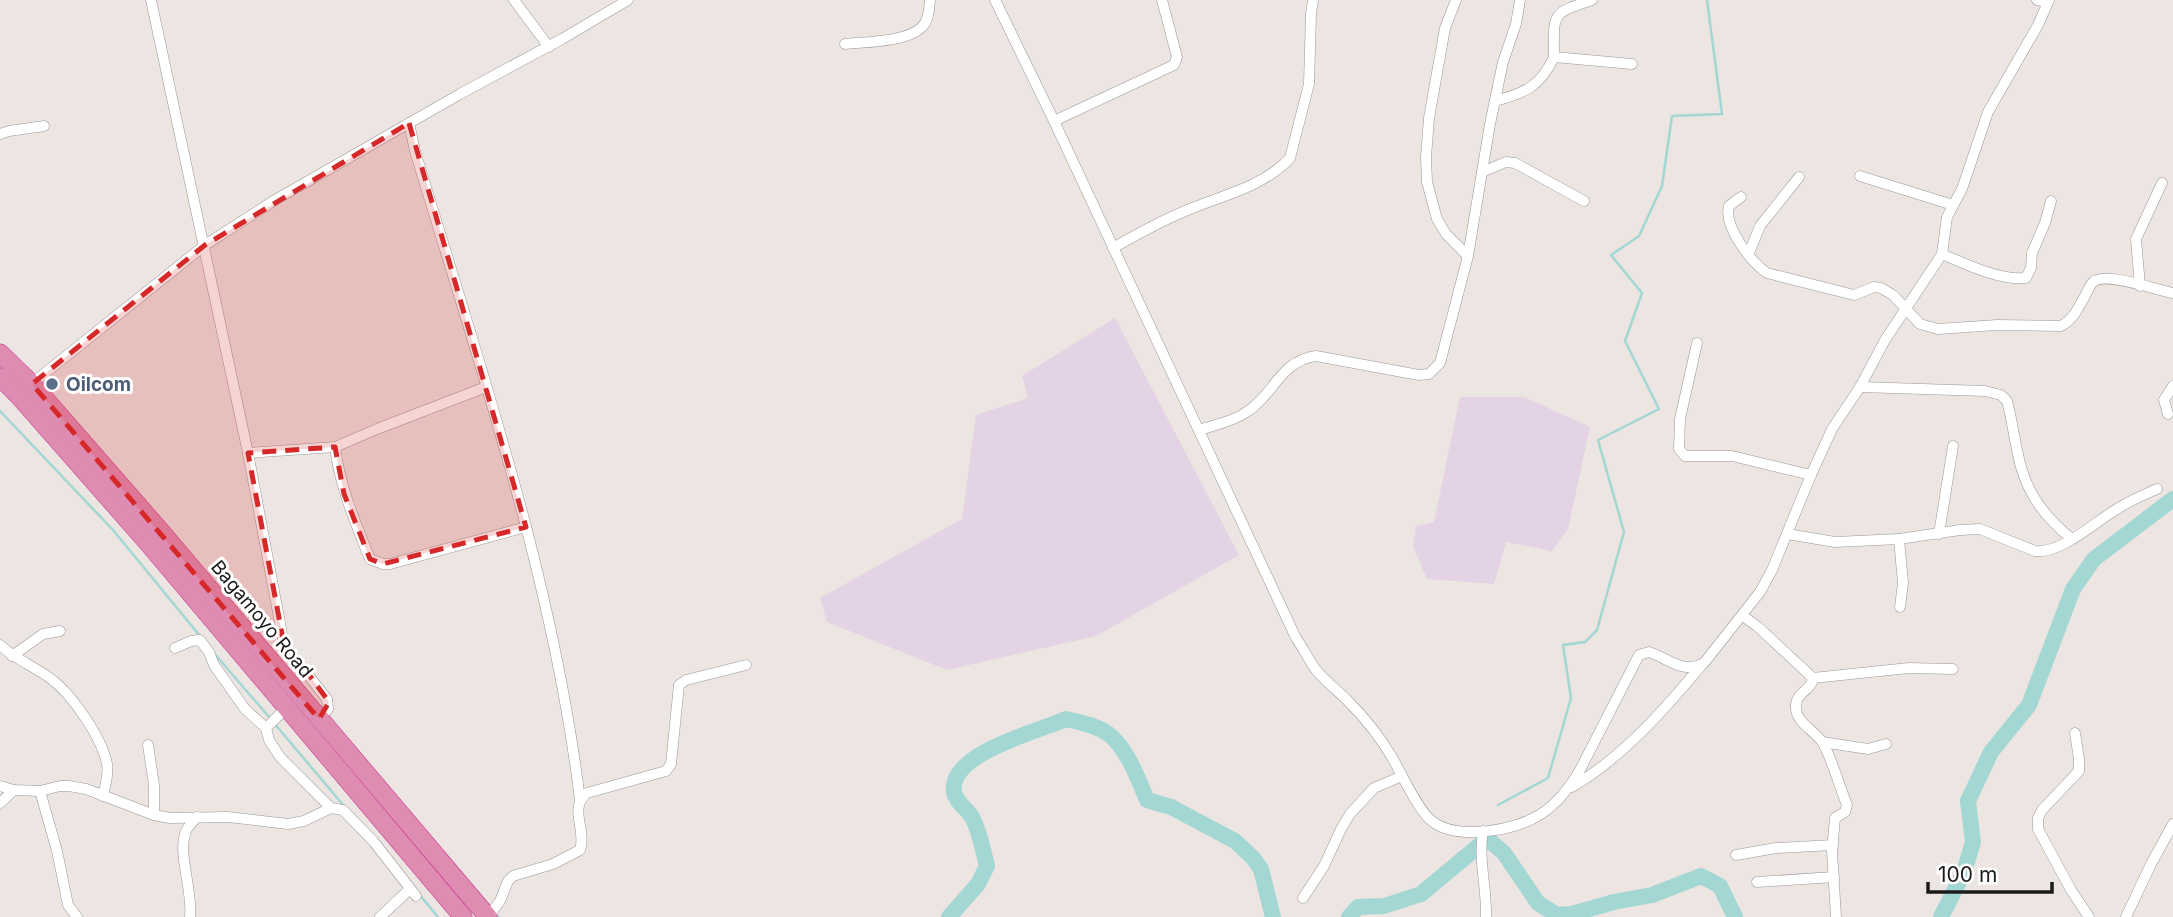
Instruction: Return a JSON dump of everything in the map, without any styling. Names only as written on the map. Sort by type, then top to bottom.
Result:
[{"type":"highway","name":"Bagamoyo Road","points":[[0,353],[25,389],[148,543],[463,917]]},
{"type":"highway","name":"Bagamoyo Road","points":[[0,377],[25,389],[172,544],[488,917]]},
{"type":"street","points":[[151,0],[248,453],[283,639],[286,647],[329,702],[328,709],[319,719]]},
{"type":"street","points":[[514,0],[549,47]]},
{"type":"street","points":[[25,389],[205,245],[275,200],[409,122],[549,47],[628,0]]},
{"type":"street","points":[[845,44],[886,40],[911,34],[922,27],[928,18],[930,0]]},
{"type":"street","points":[[995,0],[1296,638],[1316,669],[1373,730],[1432,822],[1455,830],[1483,831],[1508,827],[1540,815],[1569,788],[1586,778],[1645,729],[1743,616],[1772,570],[1832,429],[1942,254],[1947,218],[1962,189],[1988,112],[2038,25],[2044,1]]},
{"type":"street","points":[[1054,121],[1174,65],[1177,57],[1162,0]]},
{"type":"street","points":[[1113,248],[1193,208],[1256,183],[1282,167],[1290,158],[1309,84],[1313,0]]},
{"type":"street","points":[[1456,0],[1445,28],[1429,118],[1427,182],[1437,219],[1468,256]]},
{"type":"street","points":[[1199,430],[1235,419],[1247,412],[1289,367],[1303,358],[1316,356],[1419,374],[1429,373],[1440,363],[1468,256],[1494,102],[1520,0]]},
{"type":"street","points":[[1494,102],[1534,86],[1554,57],[1554,24],[1557,15],[1563,10],[1592,0]]},
{"type":"street","points":[[1554,57],[1632,64]]},
{"type":"street","points":[[409,122],[415,151],[526,527],[563,692],[580,800],[577,810],[582,841],[580,849],[553,864],[513,876],[488,917]]},
{"type":"street","points":[[0,134],[44,126]]},
{"type":"street","points":[[1482,172],[1506,162],[1515,163],[1584,201]]},
{"type":"street","points":[[1860,176],[1953,205]]},
{"type":"street","points":[[1749,253],[1760,226],[1799,177]]},
{"type":"street","points":[[2140,286],[2136,239],[2162,183]]},
{"type":"street","points":[[1741,197],[1729,206],[1727,215],[1734,234],[1759,267],[1767,273],[1854,295],[1874,287],[1881,288],[1894,295],[1920,324],[1938,329],[1997,325],[2055,327],[2066,323],[2074,315],[2093,281],[2103,277],[2119,279],[2172,296]]},
{"type":"street","points":[[1942,254],[1989,272],[2018,279],[2026,278],[2051,201]]},
{"type":"street","points":[[1697,342],[1680,419],[1679,449],[1685,456],[1732,456],[1811,475]]},
{"type":"street","points":[[2168,414],[2164,400],[2173,386]]},
{"type":"street","points":[[248,453],[335,447],[486,387]]},
{"type":"street","points":[[1860,387],[1962,388],[2001,395],[2007,401],[2026,482],[2047,516],[2072,539]]},
{"type":"street","points":[[1939,534],[1953,446]]},
{"type":"street","points":[[335,447],[344,495],[370,559],[376,562],[390,564],[526,527]]},
{"type":"street","points":[[1787,534],[1835,542],[1899,539],[1980,529],[2043,552],[2072,539],[2118,508],[2157,489]]},
{"type":"street","points":[[1899,539],[1903,583],[1900,607]]},
{"type":"street","points":[[1743,616],[1758,626],[1781,650],[1811,673],[1813,678],[1811,685],[1800,693],[1797,699],[1797,711],[1802,722],[1822,742],[1847,805],[1845,812],[1835,818],[1833,845],[1836,917]]},
{"type":"street","points":[[12,656],[43,634],[60,631]]},
{"type":"street","points":[[175,648],[200,640],[209,652],[214,666],[244,709],[267,728],[269,740],[281,757],[331,808]]},
{"type":"street","points":[[0,645],[12,656],[49,677],[71,697],[107,761],[108,772],[103,796]]},
{"type":"street","points":[[1569,788],[1639,655],[1652,652],[1671,663],[1690,668],[1703,663]]},
{"type":"street","points":[[580,800],[587,793],[666,771],[671,764],[679,685],[686,680],[746,665]]},
{"type":"street","points":[[1813,678],[1909,668],[1953,669]]},
{"type":"street","points":[[267,728],[286,708]]},
{"type":"street","points":[[2075,733],[2079,771],[2042,810],[2038,818],[2038,828],[2071,890],[2089,917]]},
{"type":"street","points":[[1822,742],[1868,749],[1886,744]]},
{"type":"street","points":[[148,745],[154,785],[154,815]]},
{"type":"street","points":[[1304,898],[1324,866],[1350,814],[1374,788],[1402,776]]},
{"type":"street","points":[[0,786],[40,792],[60,786],[86,789],[154,815],[170,818],[250,818],[288,824],[304,821],[331,808],[343,810],[374,842],[413,893],[380,917]]},
{"type":"street","points":[[0,803],[14,790]]},
{"type":"street","points":[[40,792],[57,851],[68,905],[77,917]]},
{"type":"street","points":[[190,917],[191,899],[184,842],[187,829],[197,817]]},
{"type":"street","points":[[2126,917],[2173,824]]},
{"type":"street","points":[[1483,831],[1481,844],[1486,917]]},
{"type":"street","points":[[1736,855],[1776,848],[1833,845]]},
{"type":"street","points":[[1757,882],[1834,877]]},
{"type":"street","points":[[65,917],[68,905]]},
{"type":"highlighted area","points":[[409,123],[526,527],[383,564],[370,559],[344,494],[335,447],[248,453],[283,639],[329,702],[319,719],[32,384],[205,245]]},
{"type":"shaded area","points":[[1115,318],[1239,555],[1096,636],[947,670],[827,622],[820,598],[962,519],[976,415],[1028,398],[1022,376]]},
{"type":"shaded area","points":[[1460,397],[1524,397],[1590,427],[1568,529],[1552,551],[1506,542],[1494,584],[1427,579],[1413,546],[1416,526],[1434,522]]},
{"type":"waterway","points":[[1498,805],[1548,778],[1571,698],[1563,645],[1585,642],[1597,630],[1624,532],[1598,440],[1659,409],[1625,341],[1642,293],[1611,255],[1639,236],[1662,186],[1672,116],[1722,114],[1707,0]]},
{"type":"waterway","points":[[0,411],[113,530],[200,636]]},
{"type":"waterway","points":[[1941,917],[1964,872],[1973,842],[1968,801],[1991,752],[2029,705],[2073,589],[2094,559],[2173,499]]},
{"type":"waterway","points":[[213,652],[270,718]]},
{"type":"waterway","points":[[949,917],[978,884],[987,866],[971,815],[955,796],[956,778],[965,766],[998,745],[1066,719],[1108,733],[1128,758],[1147,800],[1171,807],[1235,841],[1253,858],[1261,869],[1273,917]]},
{"type":"waterway","points":[[274,723],[344,806]]},
{"type":"waterway","points":[[1349,917],[1358,907],[1384,906],[1421,894],[1481,844],[1490,841],[1504,853],[1538,903],[1557,915],[1572,914],[1652,895],[1701,876],[1720,886],[1735,917]]},
{"type":"waterway","points":[[419,894],[438,917]]},
{"type":"place","name":"Oilcom","points":[[52,384]]}]
